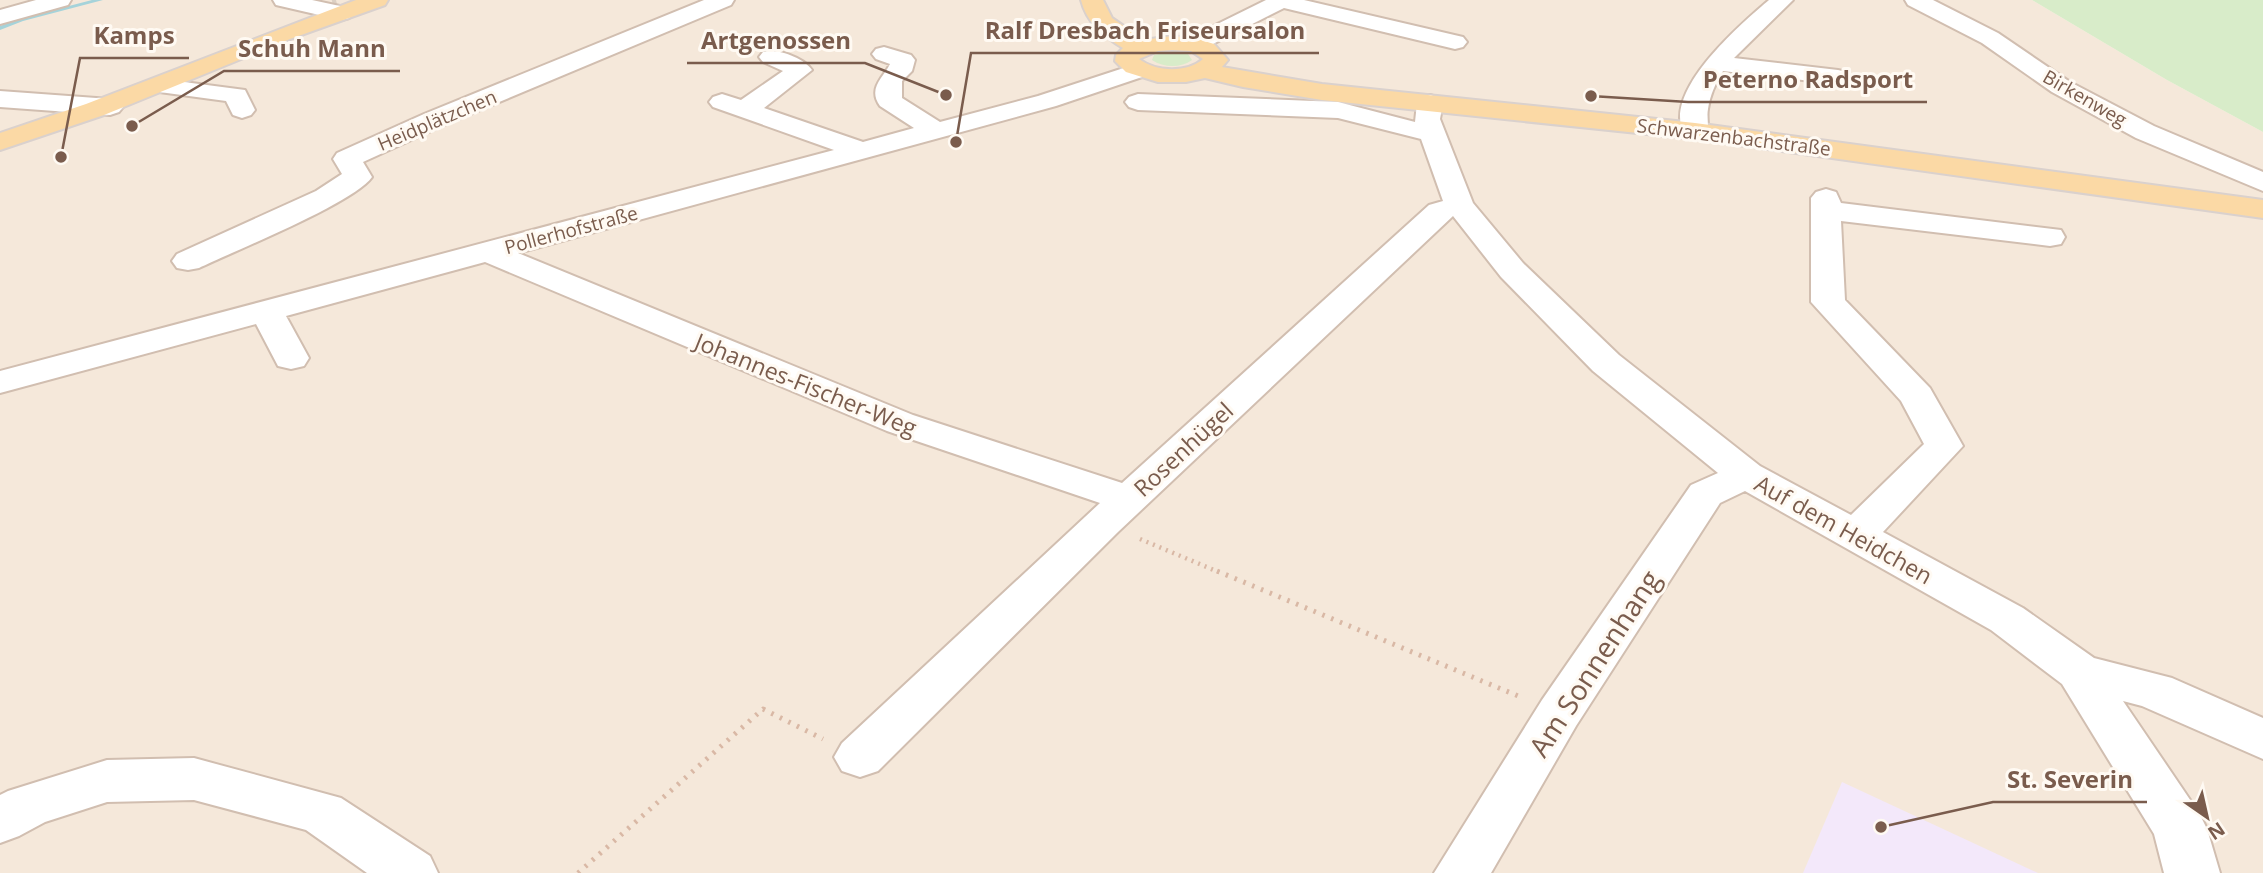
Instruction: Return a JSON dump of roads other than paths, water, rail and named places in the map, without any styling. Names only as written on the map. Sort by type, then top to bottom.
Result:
[{"type":"main road","points":[[0,142],[110,107],[261,42],[329,7],[377,0]]},
{"type":"main road","points":[[1092,0],[1100,21],[1122,38],[1140,59],[1165,43],[1193,45],[1207,50],[1215,57],[1214,64],[1204,70]]},
{"type":"main road","name":"Schwarzenbachstraße","points":[[1140,59],[1172,75],[1204,70],[1431,119],[1695,131],[2263,209]]},
{"type":"street","points":[[0,17],[60,0]]},
{"type":"street","points":[[284,0],[329,7]]},
{"type":"street","name":"Heidplätzchen","points":[[188,261],[337,191],[358,177],[347,159],[433,120],[723,0]]},
{"type":"street","points":[[1193,45],[1282,0],[1455,42]]},
{"type":"street","points":[[1695,131],[1692,116],[1696,95],[1727,49],[1782,0]]},
{"type":"street","name":"Birkenweg","points":[[1916,0],[1990,38],[2061,86],[2116,117],[2212,162],[2263,181]]},
{"type":"street","points":[[884,54],[903,60],[900,71],[890,79],[889,102],[935,130]]},
{"type":"street","points":[[771,57],[800,70],[733,106],[860,150]]},
{"type":"street","name":"Pollerhofstraße","points":[[0,382],[1047,101],[1140,59]]},
{"type":"street","points":[[1718,63],[1838,77]]},
{"type":"street","points":[[0,97],[33,80]]},
{"type":"street","points":[[161,86],[236,94],[242,110]]},
{"type":"street","points":[[0,97],[110,107]]},
{"type":"street","points":[[1138,102],[1338,110],[1431,119],[1459,205]]},
{"type":"street","points":[[1857,534],[1944,446],[1917,396],[1828,302],[1827,204],[2050,237]]},
{"type":"street","name":"Auf dem Heidchen","points":[[1459,205],[1512,270],[1606,363],[1746,475],[2007,619],[2079,672],[2104,707],[2179,829],[2192,873]]},
{"type":"street","name":"Rosenhügel","points":[[860,757],[1116,511],[1439,211],[1459,205]]},
{"type":"street","name":"Johannes-Fischer-Weg","points":[[489,252],[1116,511]]},
{"type":"street","points":[[266,310],[291,358]]},
{"type":"street","name":"Am Sonnenhang","points":[[1462,873],[1559,713],[1705,494],[1746,475]]},
{"type":"street","points":[[2079,672],[2155,691],[2263,740]]},
{"type":"street","points":[[0,821],[27,806],[107,781],[194,779],[322,813],[410,873]]},
{"type":"waterway","points":[[0,28],[100,0]]},
{"type":"tunnel","points":[[332,1],[336,0]]},
{"type":"place","name":"Artgenossen","points":[[946,95]]},
{"type":"place","name":"Peterno Radsport","points":[[1591,96]]},
{"type":"place","name":"Schuh Mann","points":[[132,126]]},
{"type":"place","name":"Ralf Dresbach Friseursalon","points":[[956,142]]},
{"type":"place","name":"Kamps","points":[[61,157]]},
{"type":"place","name":"St. Severin","points":[[1881,827]]}]
